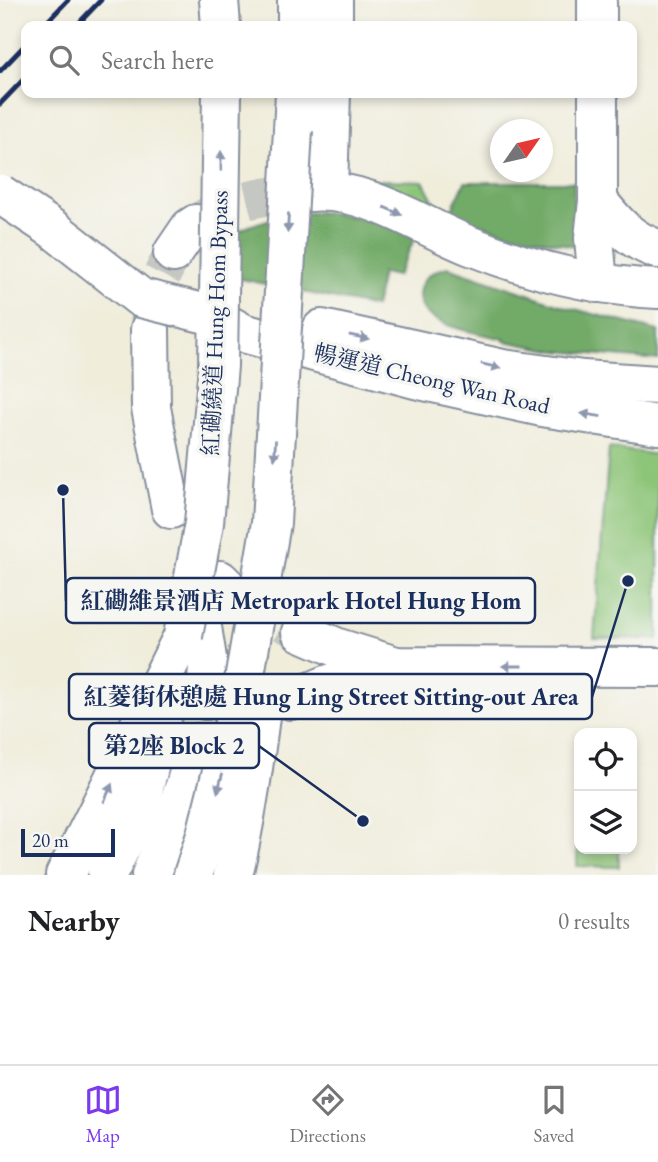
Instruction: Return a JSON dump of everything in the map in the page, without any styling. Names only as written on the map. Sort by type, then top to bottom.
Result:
[{"type":"main road","points":[[219,0],[221,21]]},
{"type":"main road","points":[[297,0],[297,21]]},
{"type":"main road","points":[[332,21],[333,0]]},
{"type":"main road","points":[[597,0],[597,21]]},
{"type":"main road","name":"紅磡繞道 Hung Hom Bypass","points":[[107,875],[137,816],[192,628],[218,366],[222,98]]},
{"type":"main road","points":[[233,875],[254,768],[263,689],[295,98]]},
{"type":"main road","points":[[330,98],[319,191],[364,199],[469,246],[532,269],[598,283],[658,289]]},
{"type":"main road","points":[[598,98],[598,201],[594,238],[598,283]]},
{"type":"main road","name":"暢運道 Cheong Wan Road","points":[[0,194],[53,229],[141,298],[211,315],[243,333],[420,364],[503,369],[583,380],[658,385]]},
{"type":"main road","points":[[598,201],[624,231],[647,246],[658,249]]},
{"type":"main road","points":[[173,253],[196,224]]},
{"type":"main road","points":[[150,328],[151,408],[171,509]]},
{"type":"main road","name":"暢運道 Cheong Wan Road","points":[[420,364],[542,407],[658,425]]},
{"type":"main road","points":[[193,875],[206,835],[242,692],[271,523]]},
{"type":"main road","points":[[192,628],[208,665],[206,700]]},
{"type":"main road","points":[[65,875],[103,803],[144,714],[192,628]]},
{"type":"main road","points":[[301,632],[338,648],[396,666]]},
{"type":"main road","points":[[291,700],[329,684],[396,666],[658,667]]},
{"type":"main road","points":[[151,875],[185,786],[197,743]]},
{"type":"green space","points":[[371,180],[423,181],[433,200],[429,207]]},
{"type":"green space","points":[[465,182],[574,182],[574,246],[511,234],[449,215]]},
{"type":"green space","points":[[317,212],[367,220],[415,238],[397,276],[382,273],[375,307],[208,272],[223,242],[242,229],[281,217]]},
{"type":"green space","points":[[448,267],[563,306],[658,331],[658,360],[557,351],[504,341],[449,326],[426,312],[420,302],[420,289],[424,280],[434,272]]},
{"type":"green space","points":[[609,448],[658,455],[658,639],[594,638]]},
{"type":"green space","points":[[577,854],[619,854],[619,867],[577,866]]},
{"type":"tunnel","points":[[196,224],[222,209],[250,200],[310,192]]},
{"type":"tunnel","points":[[150,329],[149,301],[173,253]]},
{"type":"tunnel","points":[[234,594],[249,605],[301,632]]},
{"type":"railway","points":[[48,21],[68,0]]},
{"type":"railway","points":[[81,21],[101,0]]},
{"type":"railway","points":[[0,71],[21,49]]},
{"type":"railway","points":[[0,104],[21,82]]},
{"type":"place","name":"紅磡維景酒店 Metropark Hotel Hung Hom","points":[[63,490]]},
{"type":"place","name":"紅菱街休憩處 Hung Ling Street Sitting-out Area","points":[[628,581]]},
{"type":"place","name":"第2座 Block 2","points":[[363,821]]}]
